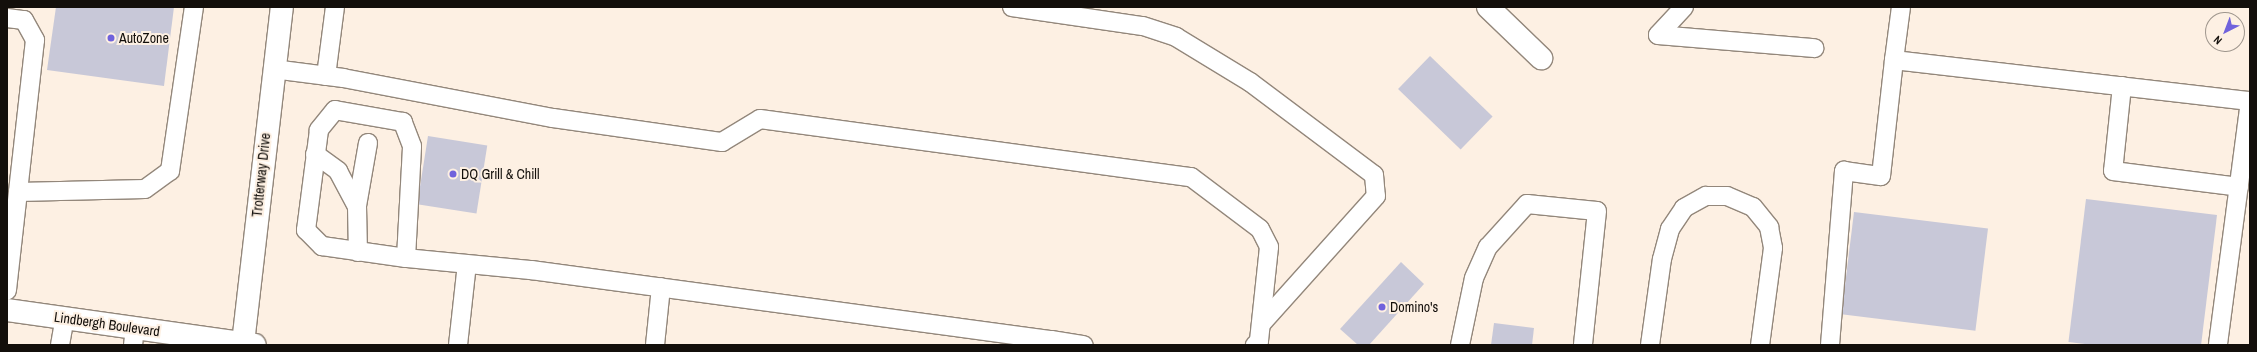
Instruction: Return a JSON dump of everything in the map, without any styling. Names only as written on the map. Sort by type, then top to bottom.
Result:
[{"type":"street","name":"Trotterway Drive","points":[[247,344],[273,69],[282,7]]},
{"type":"street","points":[[1488,7],[1541,58]]},
{"type":"street","name":"Lindbergh Boulevard","points":[[7,310],[65,318],[134,336],[247,344]]},
{"type":"lane","points":[[13,203],[146,189],[170,171],[194,7]]},
{"type":"lane","points":[[326,76],[335,7]]},
{"type":"lane","points":[[1012,7],[1143,26],[1176,38],[1250,82],[1374,175],[1376,196],[1261,324]]},
{"type":"lane","points":[[1684,7],[1658,35],[1814,48]]},
{"type":"lane","points":[[1830,345],[1844,171],[1881,176],[1901,7]]},
{"type":"lane","points":[[7,18],[24,20],[35,40],[13,203],[7,290]]},
{"type":"lane","points":[[1894,60],[2250,101],[2218,345]]},
{"type":"lane","points":[[273,69],[326,76],[553,118],[722,142],[760,119],[1192,177],[1260,229],[1269,247],[1261,324],[1255,345]]},
{"type":"lane","points":[[2122,86],[2113,171],[2238,187]]},
{"type":"lane","points":[[406,258],[412,146],[403,122],[335,110],[319,130],[306,230],[322,246],[406,258],[661,288],[1051,342],[1084,345]]},
{"type":"lane","points":[[358,252],[357,206],[368,143]]},
{"type":"lane","points":[[315,154],[338,170],[357,206]]},
{"type":"lane","points":[[1650,345],[1662,259],[1670,229],[1684,208],[1706,196],[1727,196],[1753,207],[1769,227],[1773,248],[1760,345]]},
{"type":"lane","points":[[1460,345],[1474,278],[1488,247],[1527,204],[1597,211],[1583,345]]},
{"type":"lane","points":[[458,345],[467,264]]},
{"type":"lane","points":[[655,345],[661,288]]},
{"type":"lane","points":[[60,345],[65,318]]},
{"type":"building","name":"AutoZone","points":[[56,7],[174,7],[164,86],[47,70]]},
{"type":"building","points":[[1430,56],[1493,116],[1461,150],[1398,89]]},
{"type":"building","name":"DQ Grill & Chill","points":[[428,136],[487,145],[476,214],[417,204]]},
{"type":"building","points":[[2086,199],[2217,215],[2201,345],[2093,345],[2068,342]]},
{"type":"building","points":[[1854,212],[1988,228],[1975,331],[1841,314]]},
{"type":"building","name":"Domino's","points":[[1401,262],[1424,284],[1369,345],[1358,345],[1340,329]]},
{"type":"building","points":[[1494,323],[1534,328],[1532,345],[1491,345]]},
{"type":"place","name":"AutoZone","points":[[111,38]]},
{"type":"place","name":"DQ Grill & Chill","points":[[453,174]]},
{"type":"place","name":"Domino's","points":[[1382,307]]}]
